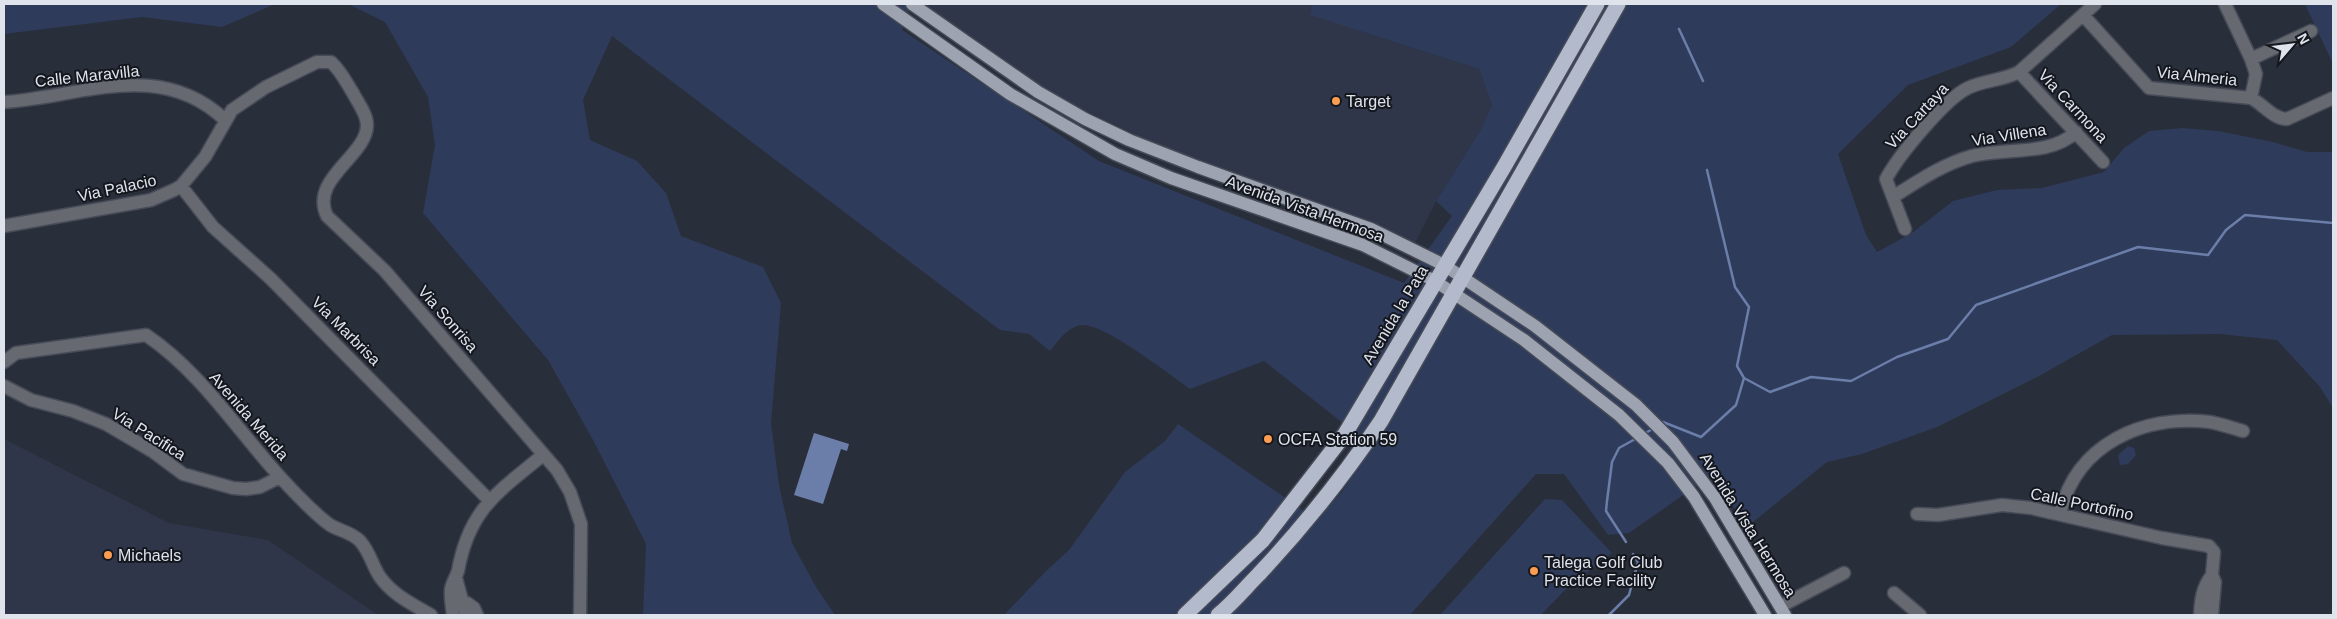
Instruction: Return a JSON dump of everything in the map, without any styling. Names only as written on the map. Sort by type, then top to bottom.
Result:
[{"type":"highway","name":"Avenida la Pata","points":[[1185,615],[1263,540],[1332,452],[1356,417],[1597,4]]},
{"type":"highway","points":[[1218,615],[1282,550],[1351,466],[1396,398],[1618,4]]},
{"type":"main road","name":"Avenida Vista Hermosa","points":[[883,4],[1010,94],[1115,154],[1171,178],[1363,244],[1435,281],[1524,340],[1618,415],[1655,448],[1682,480],[1724,545],[1765,615]]},
{"type":"main road","name":"Avenida Vista Hermosa","points":[[912,4],[1038,92],[1085,119],[1129,140],[1198,167],[1370,229],[1444,265],[1536,326],[1636,405],[1668,436],[1700,476],[1783,611]]},
{"type":"street","name":"Via Cartaya","points":[[1905,229],[1886,179],[1893,166],[1956,95],[1970,87],[2006,79],[2019,72],[2095,4]]},
{"type":"street","points":[[2225,4],[2252,59],[2256,74],[2251,98],[2280,119],[2287,119],[2333,98]]},
{"type":"street","name":"Via Almeria","points":[[2083,15],[2147,87],[2251,98]]},
{"type":"street","points":[[2252,59],[2311,31]]},
{"type":"street","name":"Via Palacio","points":[[4,226],[151,200],[181,186],[206,157],[232,110],[266,87],[317,62],[331,62]]},
{"type":"street","name":"Via Sonrisa","points":[[331,62],[341,71],[365,115],[367,126],[362,138],[331,181],[323,196],[323,208],[327,216],[385,272],[557,470],[570,492],[581,524],[580,615]]},
{"type":"street","name":"Via Carmona","points":[[2019,72],[2103,162]]},
{"type":"street","name":"Calle Maravilla","points":[[4,102],[133,84],[174,88],[199,100],[225,120]]},
{"type":"street","name":"Via Villena","points":[[1893,197],[1929,173],[1972,156],[2055,145],[2068,140],[2076,132]]},
{"type":"street","name":"Via Marbrisa","points":[[181,186],[213,227],[271,279],[490,500]]},
{"type":"street","name":"Avenida Merida","points":[[4,362],[16,353],[146,335],[162,346],[205,388],[280,477],[330,525],[352,534],[361,542],[368,550],[378,575],[392,591],[431,615]]},
{"type":"street","name":"Via Pacifica","points":[[4,386],[31,400],[73,411],[106,424],[152,451],[183,474],[234,488],[246,489],[260,487],[280,477]]},
{"type":"street","points":[[2060,514],[2064,498],[2074,477],[2102,446],[2119,435],[2144,426],[2168,422],[2210,422],[2243,431]]},
{"type":"street","points":[[477,615],[474,608],[467,603],[459,610],[451,587],[456,578],[462,550],[472,525],[490,500],[543,455]]},
{"type":"street","name":"Calle Portofino","points":[[1917,514],[1938,515],[2002,505],[2060,514],[2171,540],[2209,546],[2214,552],[2212,575],[2215,582],[2212,615]]},
{"type":"street","points":[[1783,611],[1844,573]]},
{"type":"street","name":"Calle Portofino","points":[[2200,615],[2205,584],[2212,575]]},
{"type":"street","points":[[1894,594],[1920,615]]},
{"type":"shaded area","points":[[4,4],[275,4],[222,27],[142,17],[4,34]]},
{"type":"shaded area","points":[[348,4],[914,4],[908,12],[902,30],[1099,161],[1404,283],[1452,216],[1436,201],[1480,131],[1492,105],[1479,69],[1310,15],[1313,4],[2061,4],[2011,47],[1908,85],[1838,154],[1866,235],[1877,252],[1912,233],[1953,201],[1997,190],[2042,188],[2104,172],[2124,148],[2149,131],[2183,128],[2218,131],[2273,142],[2307,152],[2333,152],[2333,408],[2320,387],[2277,340],[2220,334],[2112,335],[2039,376],[1937,427],[1862,454],[1827,462],[1747,527],[1712,475],[1629,533],[1608,535],[1564,474],[1536,474],[1410,615],[1004,615],[1069,550],[1125,472],[1165,441],[1178,424],[1316,519],[1342,492],[1372,446],[1264,361],[1190,389],[1137,351],[1093,327],[1083,325],[1073,328],[1064,334],[1050,351],[1029,334],[1000,330],[612,36],[583,100],[590,140],[637,161],[666,193],[681,236],[763,267],[781,303],[771,423],[779,485],[792,543],[816,587],[835,615],[643,615],[646,544],[593,440],[548,360],[423,213],[435,145],[428,97],[385,22]]},
{"type":"shaded area","points":[[918,4],[1313,4],[1311,15],[1479,69],[1492,105],[1480,131],[1436,201],[1413,247],[1185,158],[1043,90]]},
{"type":"shaded area","points":[[2305,4],[2333,4],[2333,64]]},
{"type":"shaded area","points":[[814,433],[849,444],[847,451],[841,449],[823,504],[794,495]]},
{"type":"shaded area","points":[[4,439],[169,523],[268,540],[378,615],[4,615]]},
{"type":"shaded area","points":[[2128,446],[2134,448],[2136,455],[2128,464],[2120,465],[2118,455]]},
{"type":"shaded area","name":"Talega Golf Club Practice Facility","points":[[1545,499],[1562,500],[1612,553],[1566,589],[1541,615],[1440,615]]},
{"type":"waterway","points":[[1679,29],[1703,81]]},
{"type":"waterway","points":[[1707,170],[1735,287],[1749,307],[1737,366],[1744,378]]},
{"type":"waterway","points":[[1661,424],[1663,422],[1701,437],[1736,405],[1744,378],[1770,392],[1811,377],[1851,381],[1897,357],[1948,339],[1976,305],[2138,247],[2208,255],[2226,230],[2245,215],[2333,223]]},
{"type":"waterway","points":[[1644,434],[1654,428]]},
{"type":"waterway","points":[[1626,542],[1606,511],[1607,501],[1612,462],[1619,448],[1637,438]]},
{"type":"waterway","points":[[1609,615],[1629,595],[1638,562],[1633,554]]},
{"type":"place","name":"Target","points":[[1336,101]]},
{"type":"place","name":"OCFA Station 59","points":[[1268,439]]},
{"type":"place","name":"Michaels","points":[[108,555]]},
{"type":"place","name":"Talega Golf Club Practice Facility","points":[[1534,571]]}]
